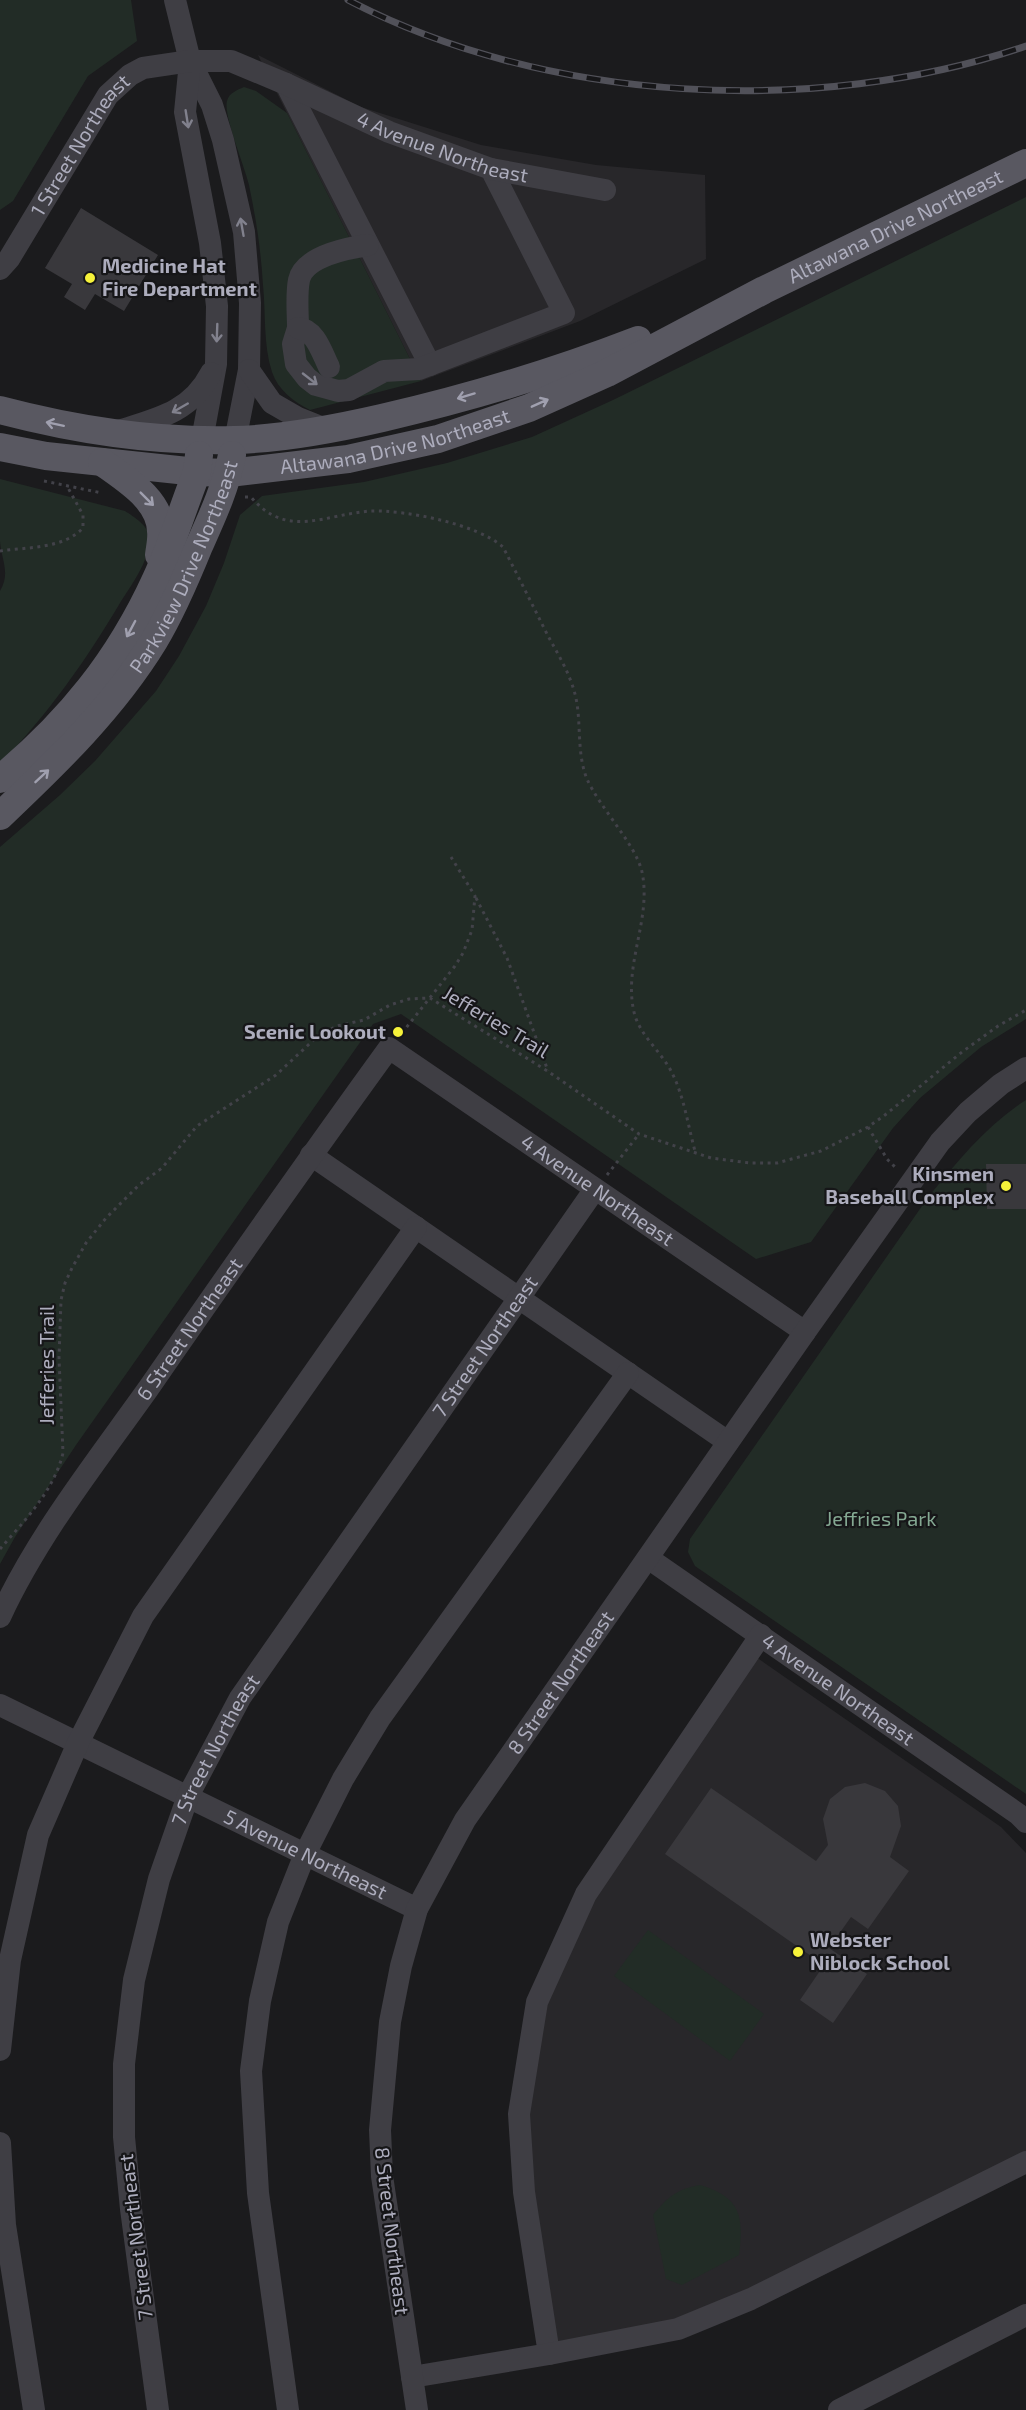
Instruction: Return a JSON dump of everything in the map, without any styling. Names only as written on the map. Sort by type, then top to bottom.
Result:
[{"type":"main road","name":"Altawana Drive Northeast","points":[[0,447],[46,456],[196,472],[224,484],[438,439],[529,408],[607,373],[764,290],[1026,163]]},
{"type":"main road","name":"Altawana Drive Northeast","points":[[0,410],[54,424],[111,434],[202,440],[235,441],[328,430],[432,407],[602,354],[764,290]]},
{"type":"main road","name":"Parkview Drive Northeast","points":[[0,779],[30,754],[82,700],[120,649],[158,577],[196,472],[202,440]]},
{"type":"main road","name":"Parkview Drive Northeast","points":[[0,816],[57,763],[112,700],[154,640],[184,582],[224,484],[235,441]]},
{"type":"main road","points":[[102,462],[132,484],[154,507],[162,530],[158,577]]},
{"type":"street","name":"Parkview Drive Northeast","points":[[175,0],[190,61],[212,105],[220,131],[244,232],[250,303],[249,370],[235,441]]},
{"type":"street","name":"Parkview Drive Northeast","points":[[190,61],[186,112],[210,243],[217,306],[216,363],[202,440]]},
{"type":"street","name":"4 Avenue Northeast","points":[[190,61],[231,61],[389,132],[491,169],[605,190]]},
{"type":"street","name":"1 Street Northeast","points":[[0,269],[9,259],[108,95],[130,75],[143,68],[190,61]]},
{"type":"street","points":[[286,84],[430,365]]},
{"type":"street","points":[[368,244],[334,251],[304,268],[299,279],[298,328],[293,344],[296,364],[308,378],[326,388],[338,391],[349,390],[384,371],[420,369],[564,313],[491,169]]},
{"type":"street","points":[[334,251],[350,210]]},
{"type":"street","points":[[298,328],[304,328],[312,334],[329,367]]},
{"type":"street","points":[[111,434],[166,416],[188,403],[204,387],[216,363]]},
{"type":"street","points":[[249,370],[272,403],[298,418],[328,430]]},
{"type":"street","name":"4 Avenue Northeast","points":[[389,1048],[805,1332]]},
{"type":"street","name":"6 Street Northeast","points":[[0,1617],[9,1597],[57,1518],[311,1155],[389,1048]]},
{"type":"street","name":"8 Street Northeast","points":[[417,2410],[381,2176],[380,2130],[390,2022],[401,1966],[417,1909],[465,1820],[940,1142],[968,1112],[1001,1084],[1026,1068]]},
{"type":"street","points":[[311,1155],[728,1442]]},
{"type":"street","name":"7 Street Northeast","points":[[158,2410],[131,2209],[124,2138],[124,2064],[134,1980],[159,1879],[188,1797],[240,1698],[595,1189]]},
{"type":"street","points":[[0,2050],[10,1960],[38,1835],[78,1743],[143,1616],[416,1227]]},
{"type":"street","points":[[288,2410],[258,2193],[251,2071],[260,2001],[278,1922],[305,1854],[343,1779],[380,1718],[628,1373]]},
{"type":"street","name":"4 Avenue Northeast","points":[[648,1558],[1026,1822]]},
{"type":"street","points":[[549,2354],[524,2192],[519,2114],[537,2002],[586,1894],[761,1635]]},
{"type":"street","name":"5 Avenue Northeast","points":[[0,1705],[417,1909]]},
{"type":"street","points":[[0,2144],[5,2225],[34,2410]]},
{"type":"street","points":[[412,2377],[678,2329],[751,2299],[1026,2162]]},
{"type":"street","points":[[840,2410],[1026,2315]]},
{"type":"path","points":[[224,484],[251,497],[260,508],[287,522],[304,522],[372,511],[458,523],[492,537],[503,547],[558,654],[575,693],[581,758],[586,775],[596,797],[641,870],[645,897],[635,953],[632,994],[634,1012],[640,1025],[673,1074],[695,1151]]},
{"type":"path","points":[[0,551],[54,544],[74,538],[83,528],[83,515],[66,485]]},
{"type":"path","points":[[451,857],[470,885],[507,958],[549,1072]]},
{"type":"path","points":[[389,1048],[463,953],[472,930],[475,896]]},
{"type":"path","name":"Jefferies Trail","points":[[0,1549],[35,1508],[60,1467],[63,1453],[59,1348],[61,1300],[65,1282],[86,1243],[106,1218],[139,1185],[162,1168],[197,1126],[276,1076],[319,1035],[337,1026],[364,1020],[390,1005],[409,999],[430,998],[549,1072],[639,1134],[711,1158],[750,1163],[777,1162],[821,1151],[868,1127],[962,1052],[998,1026],[1026,1010]]},
{"type":"path","points":[[868,1127],[887,1159],[913,1181]]},
{"type":"path","points":[[595,1189],[639,1134]]},
{"type":"shaded area","points":[[258,55],[361,107],[481,145],[596,165],[705,175],[706,259],[580,321],[421,381]]},
{"type":"shaded area","name":"Webster Niblock School","points":[[756,1657],[1001,1827],[1026,1853],[1026,2153],[751,2292],[677,2320],[557,2342],[534,2190],[529,2110],[547,2003],[592,1901]]},
{"type":"green space","points":[[0,0],[131,0],[137,41],[88,76],[13,201],[0,210]]},
{"type":"green space","points":[[244,87],[256,91],[287,113],[421,381],[310,410],[293,399],[278,384],[272,372],[267,351],[261,260],[254,210],[249,185],[228,118],[227,101],[234,92]]},
{"type":"green space","points":[[1026,197],[1026,1019],[981,1047],[920,1098],[893,1128],[811,1242],[756,1259],[401,1014],[373,1024],[76,1445],[15,1537],[0,1564],[0,847],[95,761],[156,691],[179,656],[206,606],[224,563],[240,515],[262,496],[364,482],[447,463],[532,437],[613,400]]},
{"type":"green space","points":[[0,479],[125,511],[143,525],[148,533],[149,545],[140,571],[93,646],[50,707],[0,764],[0,591],[5,572],[0,541]]},
{"type":"green space","name":"Jeffries Park","points":[[1026,1100],[1026,1794],[695,1566],[688,1552],[690,1539],[929,1196],[986,1132]]},
{"type":"green space","points":[[648,1930],[764,2014],[730,2061],[614,1976]]},
{"type":"green space","points":[[700,2185],[724,2196],[737,2210],[741,2230],[739,2255],[682,2285],[666,2279],[653,2215],[673,2195]]},
{"type":"building","points":[[81,208],[158,255],[124,311],[95,294],[85,310],[64,297],[72,284],[45,268]]},
{"type":"building","name":"Kinsmen Baseball Complex","points":[[986,1164],[1026,1164],[1026,1209],[987,1209]]},
{"type":"building","points":[[865,1783],[885,1791],[898,1806],[901,1826],[890,1857],[909,1871],[868,1929],[851,1917],[829,1948],[867,1974],[833,2023],[800,2000],[824,1965],[665,1854],[711,1788],[816,1861],[828,1845],[823,1819],[830,1799],[845,1787]]},
{"type":"railway","points":[[348,0],[425,35],[507,61],[594,79],[682,89],[771,90],[859,84],[945,69],[1026,46]]},
{"type":"place","name":"Medicine Hat Fire Department","points":[[90,278]]},
{"type":"place","name":"Scenic Lookout","points":[[398,1032]]},
{"type":"place","name":"Kinsmen Baseball Complex","points":[[1006,1186]]},
{"type":"place","name":"Webster Niblock School","points":[[798,1952]]}]
